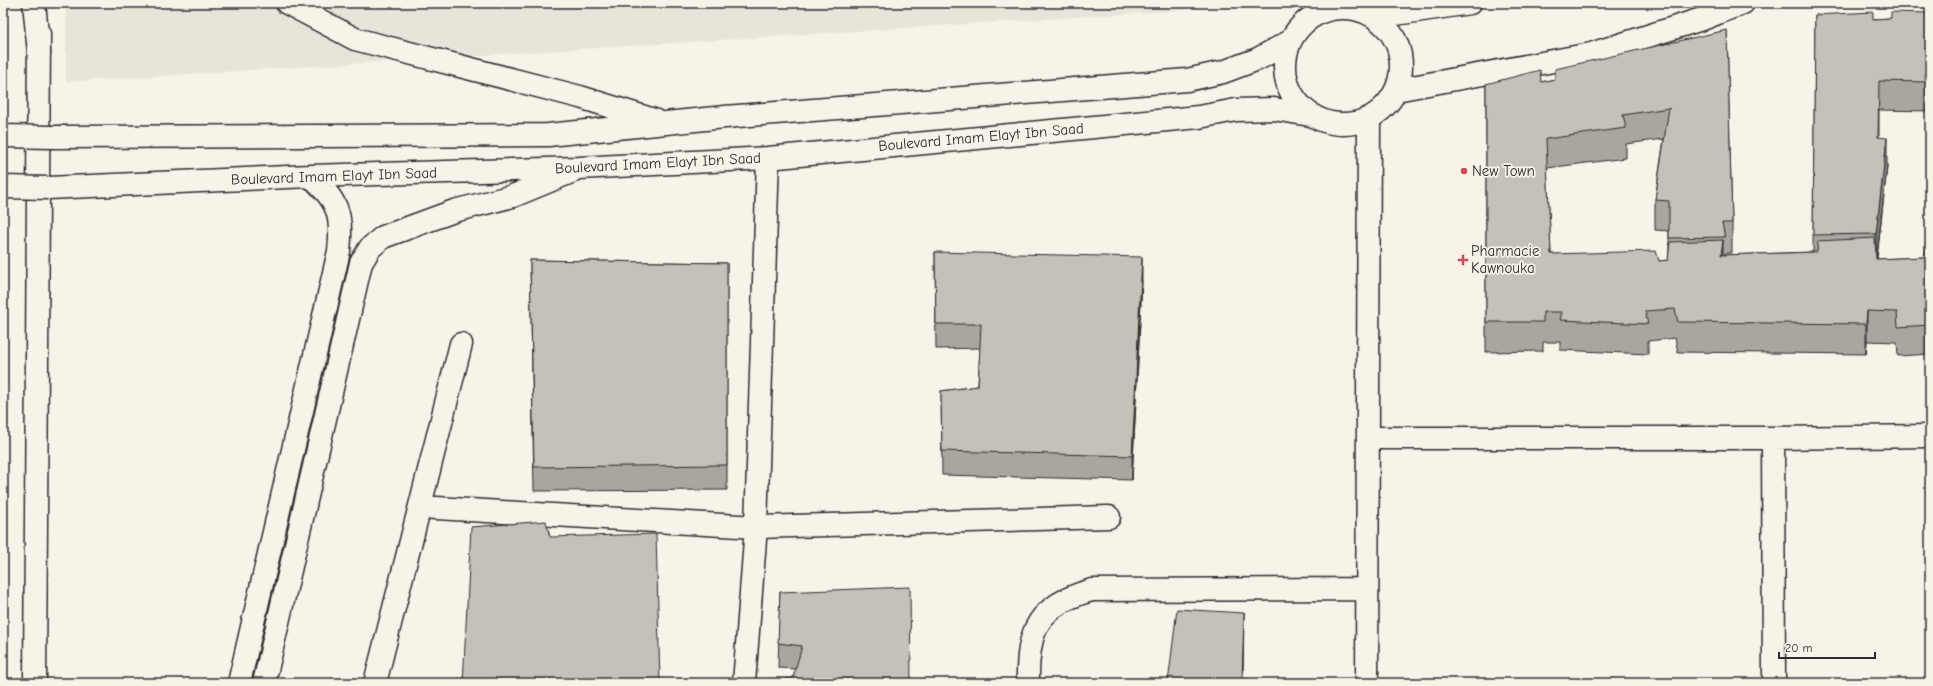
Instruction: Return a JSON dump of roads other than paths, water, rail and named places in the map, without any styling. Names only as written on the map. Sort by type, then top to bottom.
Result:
[{"type":"main road","points":[[34,3],[39,54]]},
{"type":"main road","points":[[35,683],[40,3]]},
{"type":"main road","points":[[288,3],[355,39],[580,97],[663,123]]},
{"type":"main road","points":[[1364,9],[1390,31],[1399,49],[1401,70],[1396,90],[1385,107],[1369,119],[1349,125],[1328,123],[1310,115],[1295,101],[1286,83],[1284,62],[1289,42],[1300,25],[1316,13],[1336,7],[1364,9],[1450,7],[1470,3]]},
{"type":"main road","points":[[1396,90],[1591,54],[1706,18],[1743,3]]},
{"type":"main road","points":[[3,136],[548,135],[663,123],[1187,80],[1223,72],[1258,59],[1289,42]]},
{"type":"main road","name":"Boulevard Imam Elayt Ibn Saad","points":[[3,186],[48,188],[310,176],[579,168],[768,158],[1198,117],[1236,110],[1274,108],[1310,115]]},
{"type":"main road","points":[[1367,683],[1369,119]]},
{"type":"main road","points":[[744,683],[756,527],[768,158]]},
{"type":"main road","points":[[264,683],[361,263],[370,248],[384,237],[454,211],[513,196],[550,182],[579,168]]},
{"type":"main road","points":[[239,683],[339,251],[341,230],[337,209],[326,190],[310,176]]},
{"type":"main road","points":[[375,683],[461,344]]},
{"type":"main road","points":[[1368,438],[1773,438],[1930,436]]},
{"type":"main road","points":[[1773,438],[1774,683]]},
{"type":"main road","points":[[420,507],[756,527],[1109,517]]},
{"type":"main road","points":[[1028,683],[1028,665],[1032,637],[1042,617],[1056,603],[1075,594],[1092,590],[1367,590]]},
{"type":"place","name":"New Town","points":[[1464,171]]},
{"type":"place","name":"Pharmacie Kawnouka","points":[[1463,260]]}]
